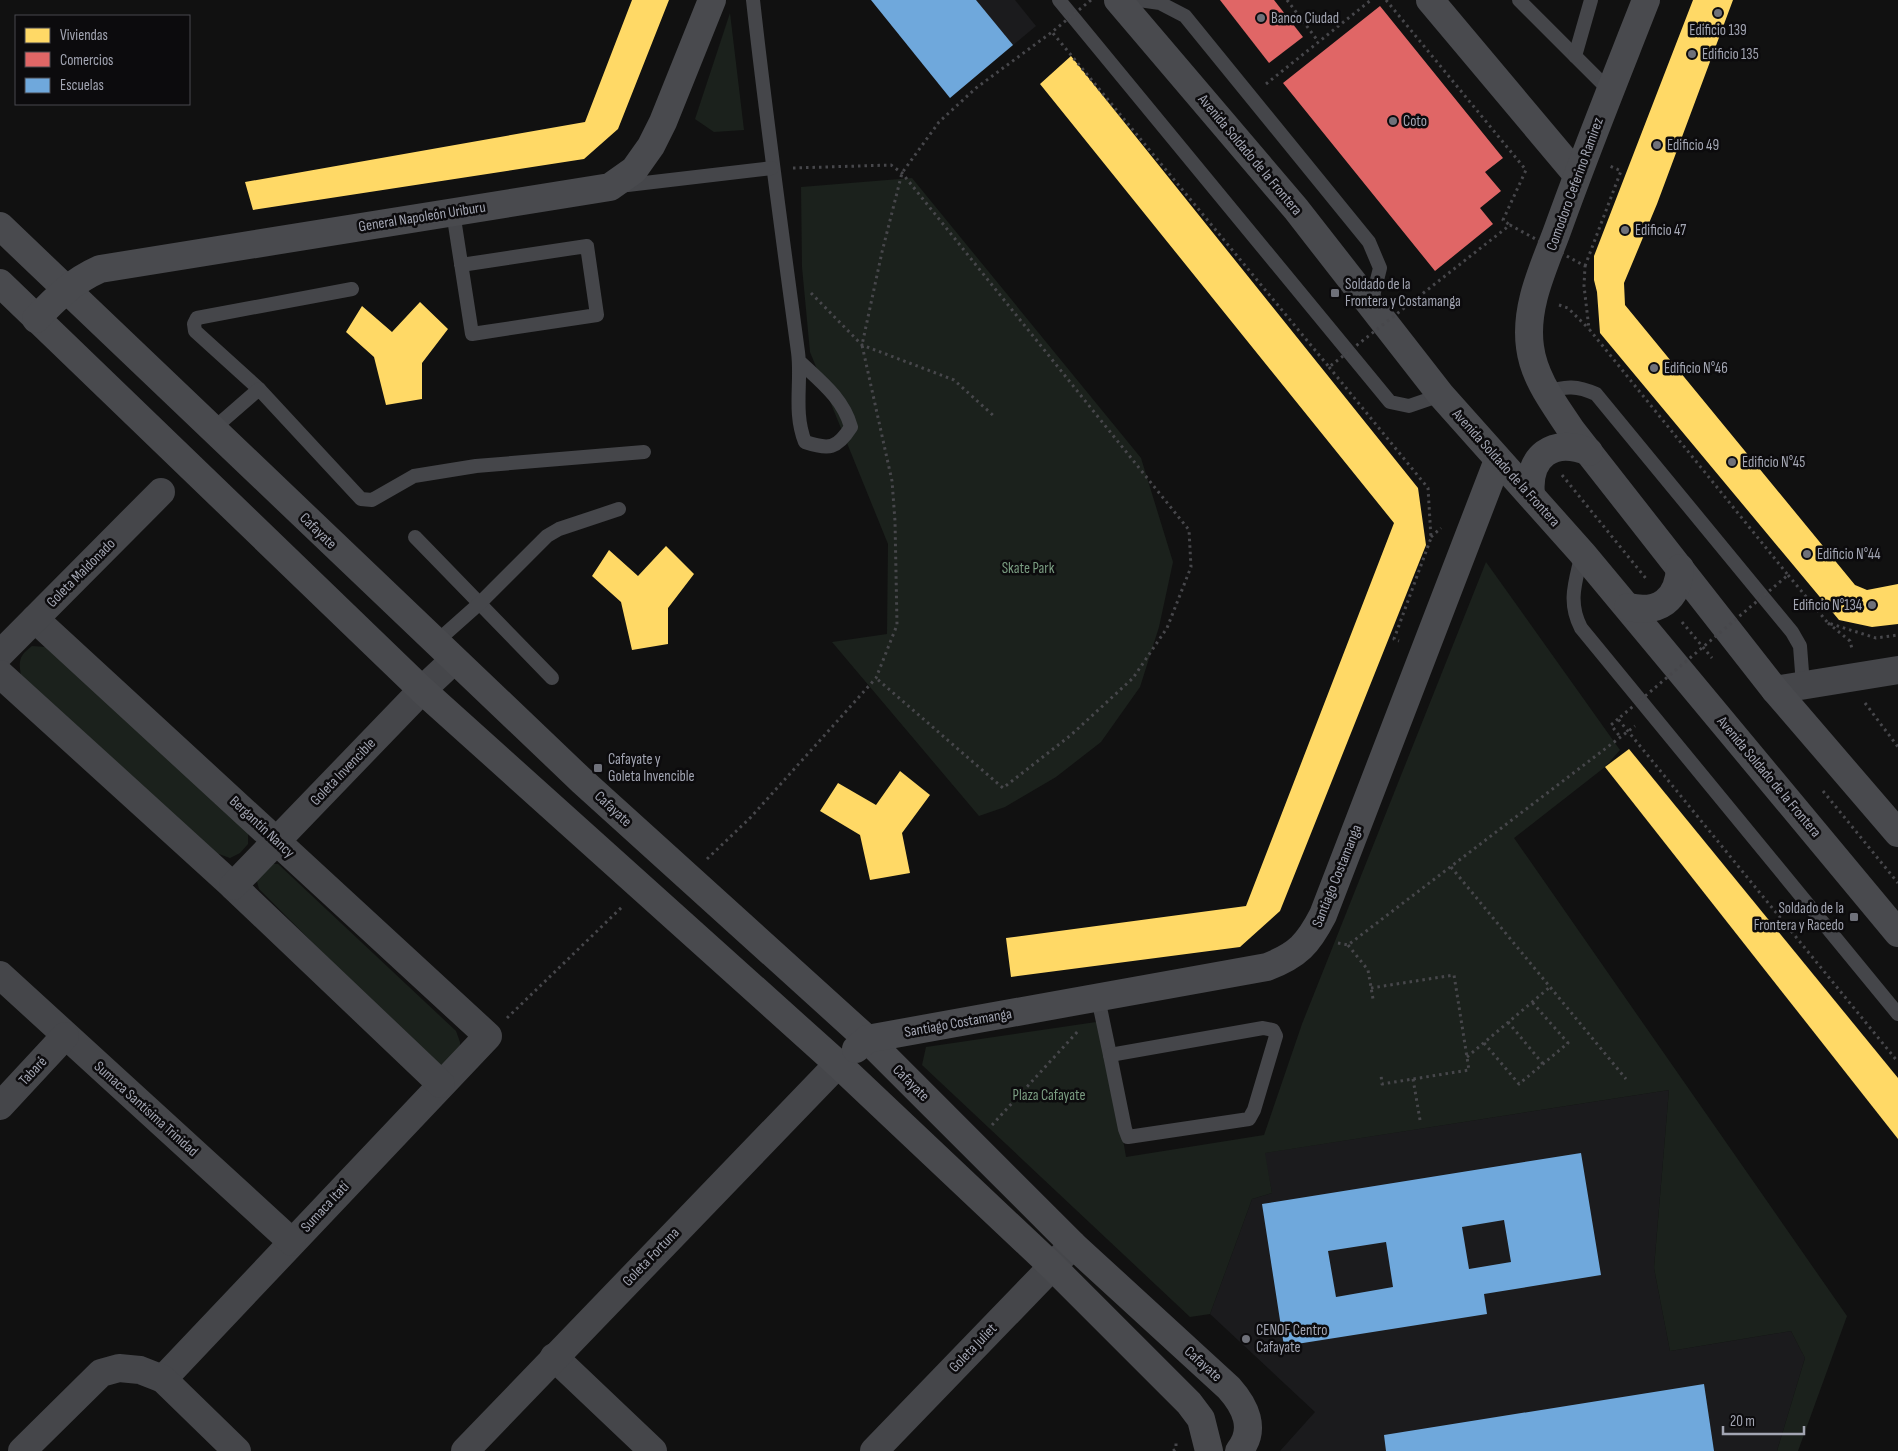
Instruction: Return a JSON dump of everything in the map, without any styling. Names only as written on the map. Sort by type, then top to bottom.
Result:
[{"type":"street","name":"General Napoleón Uriburu","points":[[36,319],[65,289],[79,278],[100,269],[610,188],[634,170],[651,146],[663,122],[712,0]]},
{"type":"street","name":"Avenida Soldado de la Frontera","points":[[1118,0],[1296,209],[1441,395],[1582,552],[1898,933]]},
{"type":"street","points":[[1430,0],[1577,175]]},
{"type":"street","name":"Comodoro Ceferino Ramirez","points":[[1542,383],[1530,348],[1529,322],[1533,297],[1577,175],[1646,0]]},
{"type":"street","name":"Cafayate","points":[[0,226],[444,651],[687,878],[867,1039],[1072,1245],[1229,1388],[1241,1401],[1248,1416],[1248,1431],[1239,1451]]},
{"type":"street","points":[[0,283],[189,463],[422,690],[641,889],[838,1064],[1052,1266],[1189,1403],[1201,1419],[1209,1451]]},
{"type":"street","points":[[1542,383],[1589,452],[1775,690],[1898,833]]},
{"type":"street","points":[[1531,495],[1529,480],[1534,465],[1545,453],[1559,447],[1575,446],[1589,452]]},
{"type":"street","name":"Santiago Costamanga","points":[[867,1039],[1267,967],[1301,950],[1311,938],[1324,915],[1498,460]]},
{"type":"street","name":"Goleta Maldonado","points":[[0,654],[162,492]]},
{"type":"street","points":[[1628,607],[1647,609],[1665,603],[1674,593],[1679,581],[1680,568]]},
{"type":"street","name":"Bergantín Nancy","points":[[35,619],[488,1036]]},
{"type":"street","name":"Goleta Invencible","points":[[233,886],[422,690],[444,651]]},
{"type":"street","points":[[1775,690],[1898,670]]},
{"type":"street","points":[[0,674],[233,886],[441,1084]]},
{"type":"street","name":"Sumaca Santísima Trinidad","points":[[0,975],[292,1242]]},
{"type":"street","name":"Tabaré","points":[[0,1106],[65,1036]]},
{"type":"street","name":"Sumaca Itatí","points":[[163,1379],[488,1036]]},
{"type":"street","points":[[838,1064],[867,1039]]},
{"type":"street","name":"Goleta Fortuna","points":[[465,1451],[838,1064]]},
{"type":"street","name":"Goleta Juliet","points":[[874,1451],[1072,1245]]},
{"type":"street","points":[[554,1357],[653,1451]]},
{"type":"street","points":[[22,1451],[101,1373],[119,1368],[140,1370],[163,1379],[237,1451]]},
{"type":"lane","points":[[753,0],[772,168],[799,360],[798,426],[805,442],[824,448],[842,442],[851,427],[846,410],[835,396],[799,360]]},
{"type":"lane","points":[[1059,0],[1390,402],[1409,406],[1441,395]]},
{"type":"lane","points":[[1138,0],[1160,3],[1185,16],[1369,242],[1380,268],[1370,305]]},
{"type":"lane","points":[[1519,0],[1610,91]]},
{"type":"lane","points":[[1575,56],[1591,0]]},
{"type":"lane","points":[[610,188],[772,168]]},
{"type":"lane","points":[[453,212],[461,265],[472,334],[597,316],[587,246],[461,265]]},
{"type":"lane","points":[[352,289],[197,318],[194,324],[195,331],[259,389],[361,499],[366,501],[372,500],[414,476],[476,466],[644,452]]},
{"type":"lane","points":[[1542,383],[1559,388],[1580,387],[1596,394],[1792,632],[1800,646],[1803,685]]},
{"type":"lane","points":[[212,430],[259,389]]},
{"type":"lane","points":[[444,651],[480,603],[547,536],[560,529],[619,509]]},
{"type":"lane","points":[[415,537],[552,678]]},
{"type":"lane","points":[[1582,552],[1573,595],[1574,614],[1582,628],[1898,1014]]},
{"type":"lane","points":[[1089,1000],[1110,1055],[1128,1137],[1249,1119],[1254,1110],[1276,1036],[1273,1030],[1263,1028],[1110,1055]]},
{"type":"path","points":[[687,878],[751,817],[876,678],[897,625],[895,520],[892,481],[862,345],[882,252],[902,173],[939,122],[976,88],[1033,48],[1090,0]]},
{"type":"path","points":[[1286,0],[1318,41]]},
{"type":"path","points":[[1262,87],[1371,0]]},
{"type":"path","points":[[1386,0],[1526,170],[1503,220],[1585,266]]},
{"type":"path","points":[[1052,32],[1428,488],[1431,538],[1394,639]]},
{"type":"path","points":[[772,168],[891,165],[902,173],[1189,530],[1191,567],[1167,628],[1133,678],[1071,735],[1002,788],[876,678]]},
{"type":"path","points":[[1589,329],[1584,286],[1585,266],[1621,171]]},
{"type":"path","points":[[1329,367],[1510,225]]},
{"type":"path","points":[[786,268],[862,345],[954,380],[995,417]]},
{"type":"path","points":[[1568,308],[1589,329],[1828,623],[1850,641]]},
{"type":"path","points":[[1348,945],[1621,738],[1611,725],[1788,575]]},
{"type":"path","points":[[1828,623],[1876,638],[1898,635]]},
{"type":"path","points":[[1618,719],[1898,1062]]},
{"type":"path","points":[[1451,867],[1626,1080]]},
{"type":"path","points":[[488,1036],[641,889]]},
{"type":"path","points":[[1311,938],[1348,945],[1368,970],[1373,999]]},
{"type":"path","points":[[1371,988],[1454,975],[1469,1070],[1382,1084],[1381,1075]]},
{"type":"path","points":[[1467,1057],[1550,987]]},
{"type":"path","points":[[974,1146],[1083,1026],[1089,1000]]},
{"type":"path","points":[[1484,1043],[1519,1084],[1568,1043],[1532,1002]]},
{"type":"path","points":[[1508,1022],[1543,1064]]},
{"type":"path","points":[[1413,1079],[1420,1120]]},
{"type":"shaded area","points":[[871,0],[1015,0],[1036,26],[950,98]]},
{"type":"shaded area","points":[[1669,1090],[1654,1268],[1670,1351],[1791,1331],[1805,1358],[1777,1451],[1280,1451],[1315,1412],[1210,1314],[1252,1199],[1272,1193],[1264,1153]]},
{"type":"green space","points":[[730,13],[744,130],[714,132],[695,119]]},
{"type":"green space","name":"Skate Park","points":[[912,178],[1141,458],[1173,562],[1159,627],[1140,687],[1101,742],[1056,777],[1005,807],[979,816],[832,642],[887,634],[888,544],[810,352],[802,267],[801,187]]},
{"type":"green space","name":"Plaza Cafayate","points":[[1486,562],[1620,750],[1605,767],[1514,838],[1847,1316],[1798,1451],[1777,1451],[1805,1358],[1791,1331],[1670,1351],[1654,1268],[1669,1090],[1265,1153],[1272,1193],[1252,1199],[1210,1314],[1190,1317],[922,1065],[926,1047],[1103,1021],[1126,1157],[1264,1135],[1302,1024]]},
{"type":"green space","points":[[32,646],[46,647],[248,832],[248,844],[240,853],[230,858],[216,853],[21,675],[21,658]]},
{"type":"green space","points":[[268,864],[278,864],[456,1031],[460,1042],[460,1053],[442,1066],[433,1063],[259,889],[256,878]]},
{"type":"building: Viviendas","points":[[632,0],[669,0],[618,129],[584,159],[253,210],[245,182],[585,122]]},
{"type":"building: Viviendas","points":[[1693,0],[1733,0],[1657,204],[1624,283],[1625,305],[1855,585],[1867,590],[1898,584],[1898,624],[1872,627],[1839,620],[1600,333],[1597,292],[1594,280],[1594,256]]},
{"type":"building: Viviendas","points":[[1071,56],[1418,488],[1426,545],[1280,911],[1240,947],[1011,977],[1006,938],[1246,906],[1394,523],[1040,84]]},
{"type":"building: Viviendas","points":[[420,302],[448,329],[422,363],[422,399],[386,405],[374,357],[346,332],[362,306],[392,332]]},
{"type":"building: Viviendas","points":[[666,546],[694,574],[668,608],[668,644],[632,650],[621,602],[592,576],[609,550],[638,576]]},
{"type":"building: Viviendas","points":[[1629,749],[1898,1078],[1898,1139],[1605,767]]},
{"type":"building: Viviendas","points":[[900,771],[930,795],[902,833],[910,873],[870,880],[860,835],[820,811],[838,783],[876,805]]},
{"type":"building: Comercios","name":"Banco Ciudad","points":[[1220,0],[1274,0],[1303,37],[1269,63]]},
{"type":"building: Comercios","name":"Coto","points":[[1380,6],[1503,158],[1485,172],[1501,191],[1480,208],[1493,224],[1435,271],[1283,83]]},
{"type":"building: Escuelas","points":[[871,0],[976,0],[1013,45],[950,98]]},
{"type":"building: Escuelas","points":[[1581,1153],[1601,1275],[1484,1294],[1487,1314],[1284,1346],[1262,1204]],"holes":[[[1504,1220],[1511,1262],[1469,1269],[1462,1227]],[[1386,1242],[1393,1287],[1336,1297],[1328,1251]]]},
{"type":"building: Escuelas","points":[[1704,1384],[1714,1451],[1386,1451],[1384,1435]]},
{"type":"place","name":"Edificio 139","points":[[1718,13]]},
{"type":"place","name":"Banco Ciudad","points":[[1261,18]]},
{"type":"place","name":"Edificio 135","points":[[1692,54]]},
{"type":"place","name":"Coto","points":[[1393,121]]},
{"type":"place","name":"Edificio 49","points":[[1657,145]]},
{"type":"place","name":"Edificio 47","points":[[1625,230]]},
{"type":"place","name":"Soldado de la Frontera y Costamanga","points":[[1335,293]]},
{"type":"place","name":"Edificio N°46","points":[[1654,368]]},
{"type":"place","name":"Edificio N°45","points":[[1732,462]]},
{"type":"place","name":"Edificio N°44","points":[[1807,554]]},
{"type":"place","name":"Edificio N°134","points":[[1872,605]]},
{"type":"place","name":"Cafayate y Goleta Invencible","points":[[598,768]]},
{"type":"place","name":"Soldado de la Frontera y Racedo","points":[[1854,917]]},
{"type":"place","name":"CENOF Centro Cafayate","points":[[1246,1339]]}]
